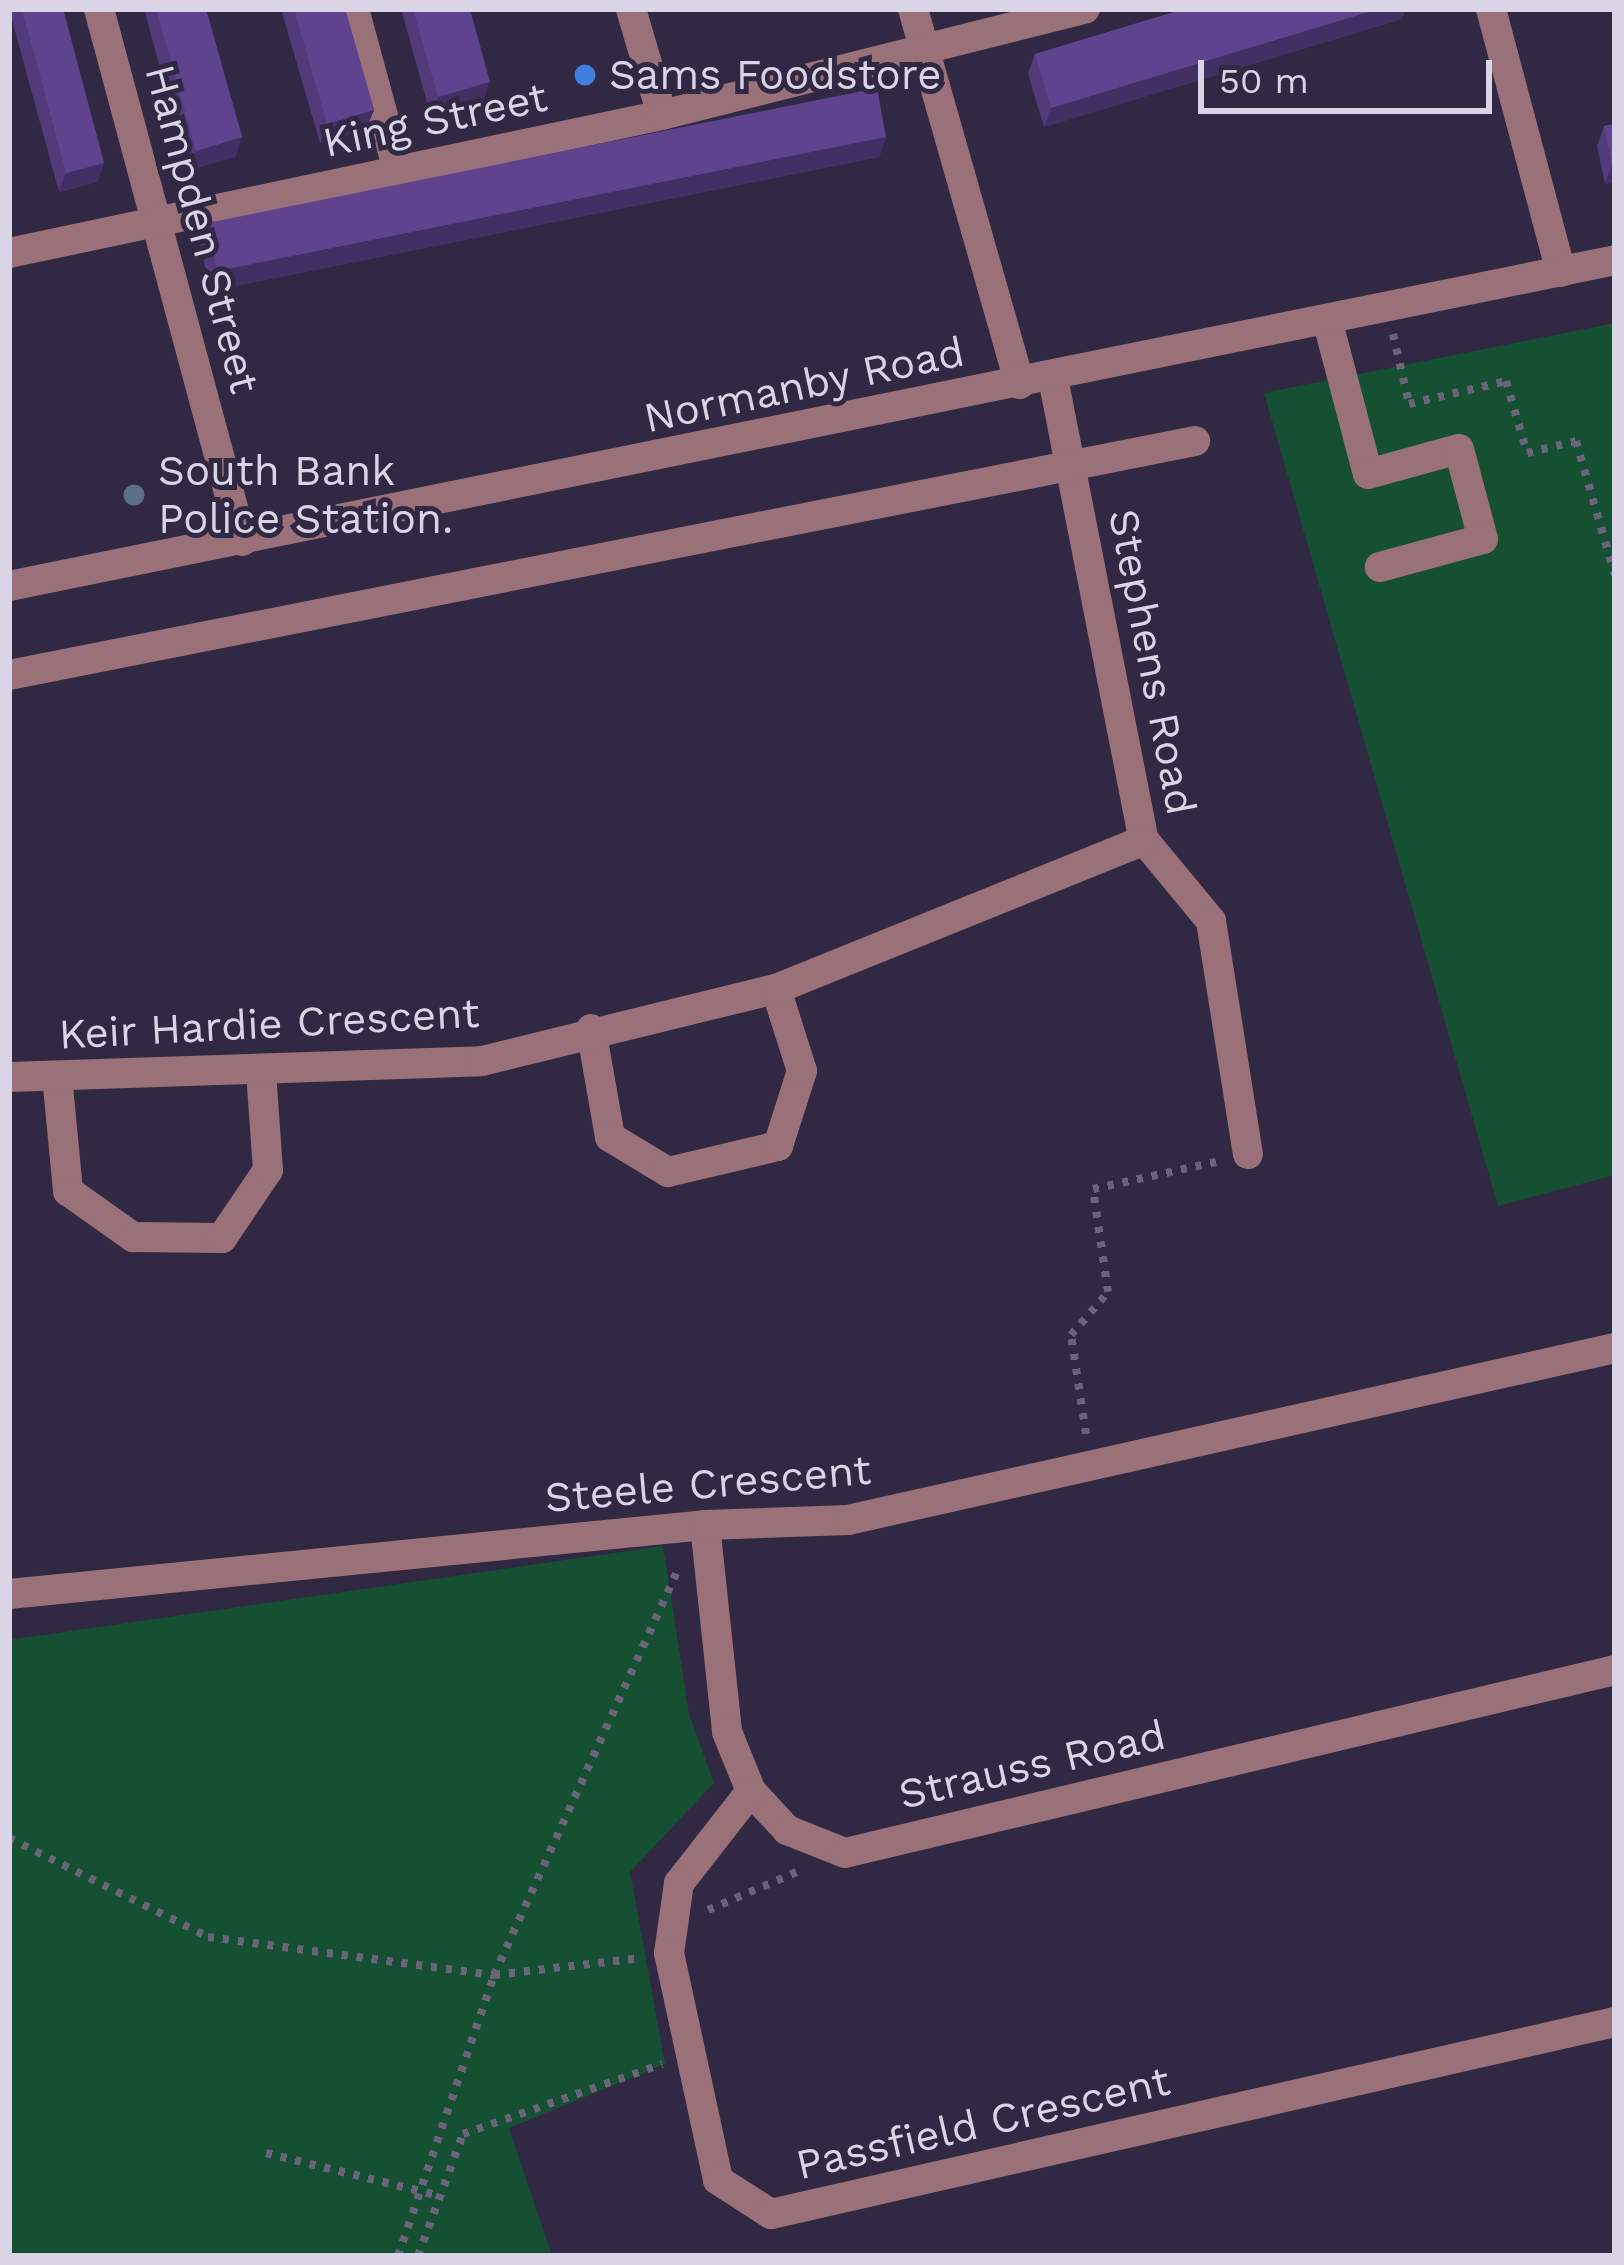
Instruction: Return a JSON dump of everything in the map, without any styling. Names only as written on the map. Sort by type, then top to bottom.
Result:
[{"type":"street","name":"Hampden Street","points":[[99,9],[242,541]]},
{"type":"street","points":[[354,9],[398,171]]},
{"type":"street","points":[[631,9],[662,115]]},
{"type":"street","points":[[913,9],[1019,384]]},
{"type":"street","name":"King Street","points":[[9,253],[662,115],[926,53],[1085,9]]},
{"type":"street","points":[[1491,9],[1561,272]]},
{"type":"street","name":"Normanby Road","points":[[9,586],[1328,323],[1615,260]]},
{"type":"street","points":[[1328,323],[1368,474],[1459,449],[1483,539],[1380,567]]},
{"type":"street","name":"Stephens Road","points":[[1053,378],[1144,840],[1210,921],[1248,1154]]},
{"type":"street","points":[[9,675],[1070,470],[1195,441]]},
{"type":"street","name":"Keir Hardie Crescent","points":[[9,1077],[482,1061],[591,1029],[776,988],[1144,840]]},
{"type":"street","points":[[591,1029],[610,1137],[668,1172],[778,1146],[802,1071],[776,988]]},
{"type":"street","points":[[57,1076],[68,1191],[134,1237],[222,1238],[268,1170],[261,1072]]},
{"type":"street","name":"Steele Crescent","points":[[9,1594],[704,1525],[848,1520],[1615,1348]]},
{"type":"street","points":[[704,1525],[727,1732],[751,1791],[787,1830],[845,1853]]},
{"type":"street","name":"Strauss Road","points":[[845,1853],[1615,1670]]},
{"type":"street","name":"Passfield Crescent","points":[[751,1791],[679,1883],[669,1953],[686,2056],[718,2180],[771,2215],[1615,2022]]},
{"type":"path","points":[[1388,310],[1409,404],[1505,381],[1527,453],[1576,441],[1615,575]]},
{"type":"path","points":[[1090,1466],[1071,1335],[1108,1292],[1093,1189],[1248,1154]]},
{"type":"path","points":[[398,2256],[416,2192],[494,1975],[657,1602],[704,1525]]},
{"type":"path","points":[[9,1838],[208,1937],[494,1975],[669,1953],[712,1906],[845,1853]]},
{"type":"path","points":[[418,2256],[463,2134],[686,2056]]},
{"type":"path","points":[[266,2153],[440,2196]]},
{"type":"green space","points":[[1615,323],[1615,1175],[1498,1206],[1264,393]]},
{"type":"green space","points":[[663,1546],[689,1714],[714,1783],[630,1872],[665,2064],[509,2128],[552,2256],[9,2256],[9,1640]]},
{"type":"building","points":[[22,9],[63,9],[104,163],[66,173]]},
{"type":"building","points":[[156,9],[206,9],[242,137],[196,151]]},
{"type":"building","points":[[294,9],[345,9],[374,110],[327,124]]},
{"type":"building","points":[[413,9],[470,9],[490,82],[438,97]]},
{"type":"building","points":[[1184,9],[1378,9],[1051,108],[1035,54]]},
{"type":"building","points":[[877,88],[886,137],[217,271],[207,223]]},
{"type":"building","points":[[1615,124],[1615,164],[1612,165],[1604,126]]},
{"type":"place","name":"Sams Foodstore","points":[[585,75]]},
{"type":"place","name":"South Bank Police Station.","points":[[134,495]]}]
